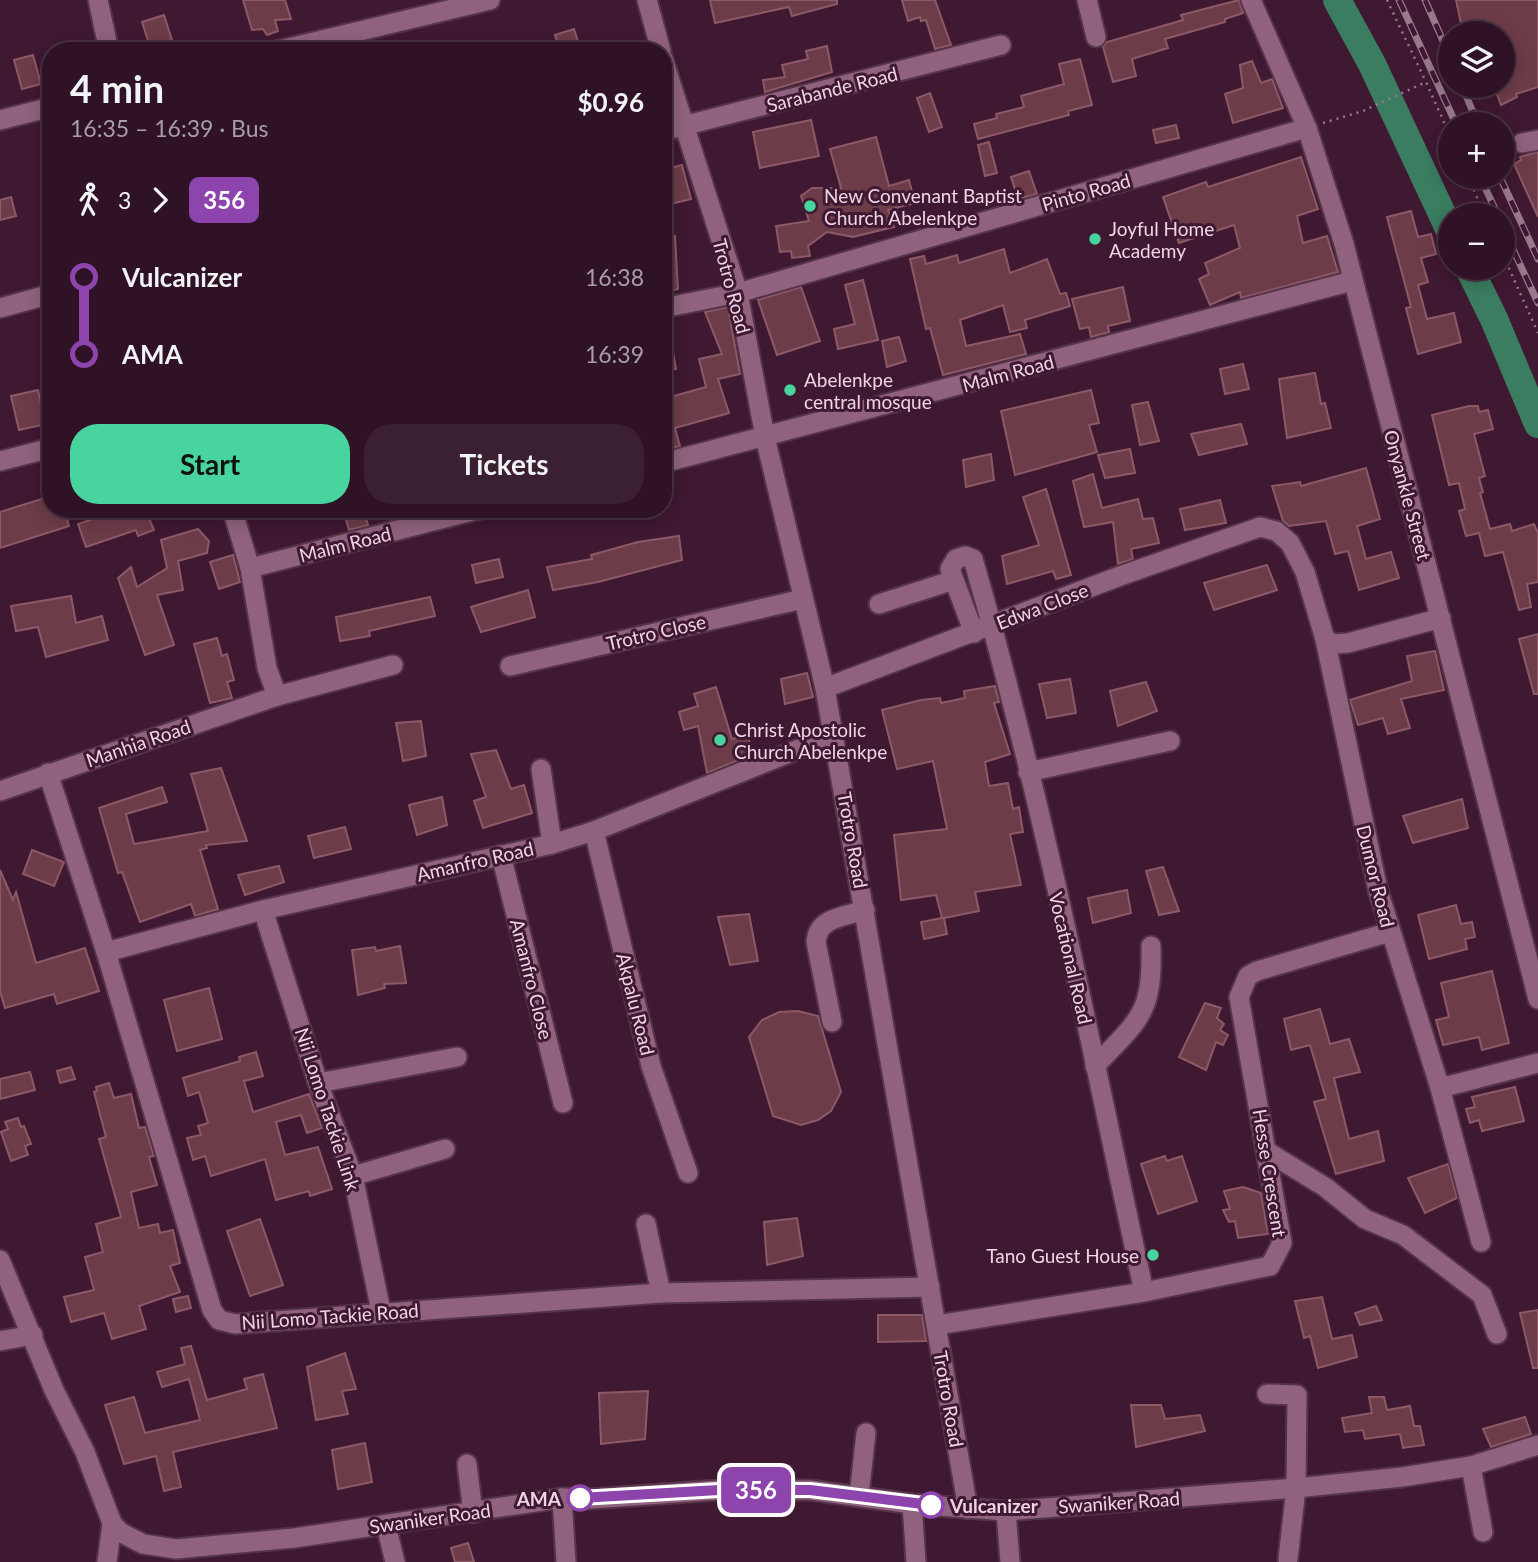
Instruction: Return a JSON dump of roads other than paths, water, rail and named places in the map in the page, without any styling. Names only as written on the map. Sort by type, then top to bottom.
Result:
[{"type":"street","points":[[98,0],[107,42]]},
{"type":"street","points":[[328,42],[490,0]]},
{"type":"street","points":[[646,0],[658,42]]},
{"type":"street","points":[[1087,0],[1096,37]]},
{"type":"street","name":"Onyankle Street","points":[[1251,0],[1307,128],[1344,244],[1538,999]]},
{"type":"street","name":"Sarabande Road","points":[[673,129],[1001,45]]},
{"type":"street","points":[[0,120],[42,109]]},
{"type":"street","name":"Pinto Road","points":[[672,306],[738,293],[1307,128]]},
{"type":"street","name":"Trotro Road","points":[[673,129],[738,293],[765,437],[825,688],[968,1509]]},
{"type":"street","name":"Malm Road","points":[[672,461],[1352,281]]},
{"type":"street","points":[[0,308],[42,297]]},
{"type":"street","points":[[0,461],[42,450]]},
{"type":"street","points":[[235,518],[250,568],[267,668],[277,695]]},
{"type":"street","name":"Malm Road","points":[[250,568],[445,518]]},
{"type":"street","name":"Edwa Close","points":[[825,688],[1120,576],[1260,527]]},
{"type":"street","name":"Dumor Road","points":[[1260,527],[1276,531],[1290,542],[1305,572],[1325,639],[1343,734],[1390,932],[1440,1088],[1481,1242]]},
{"type":"street","name":"Vocational Road","points":[[954,580],[950,569],[952,562],[965,556],[974,559],[1028,772],[1144,1292]]},
{"type":"street","points":[[879,604],[954,580],[974,633]]},
{"type":"street","name":"Trotro Close","points":[[510,666],[803,599]]},
{"type":"street","points":[[1325,639],[1334,644],[1348,643],[1441,618]]},
{"type":"street","name":"Manhia Road","points":[[0,791],[277,695],[393,665]]},
{"type":"street","name":"Amanfro Road","points":[[106,951],[263,910],[552,844],[594,831],[834,735]]},
{"type":"street","points":[[1028,772],[1170,741]]},
{"type":"street","points":[[541,769],[552,844]]},
{"type":"street","name":"Nii Lomo Tackie Road","points":[[48,773],[106,951],[212,1310],[219,1320],[235,1324],[381,1311],[661,1293],[930,1287]]},
{"type":"street","name":"Akpalu Road","points":[[594,831],[651,1066],[688,1173]]},
{"type":"street","name":"Amanfro Close","points":[[501,855],[563,1102]]},
{"type":"street","name":"Nii Lomo Tackie Link","points":[[263,910],[318,1083],[353,1177],[381,1311]]},
{"type":"street","points":[[832,1022],[816,943],[817,930],[823,922],[865,910]]},
{"type":"street","name":"Hesse Crescent","points":[[937,1325],[1144,1292],[1263,1268],[1273,1263],[1282,1243],[1239,996],[1243,984],[1248,976],[1257,971],[1390,932]]},
{"type":"street","points":[[1095,1066],[1139,1020],[1146,1007],[1152,983],[1151,946]]},
{"type":"street","points":[[318,1083],[457,1057]]},
{"type":"street","points":[[1440,1088],[1538,1063]]},
{"type":"street","points":[[353,1177],[445,1149]]},
{"type":"street","points":[[1268,1152],[1325,1187],[1365,1219],[1403,1235],[1482,1295],[1497,1334]]},
{"type":"street","points":[[646,1224],[661,1293]]},
{"type":"street","points":[[0,1261],[54,1390],[85,1452],[112,1522],[107,1562]]},
{"type":"street","points":[[0,1341],[33,1335]]},
{"type":"street","points":[[1267,1394],[1297,1395],[1296,1488],[1289,1559]]},
{"type":"street","points":[[859,1496],[866,1433]]},
{"type":"street","name":"Swaniker Road","points":[[112,1522],[120,1532],[143,1544],[176,1549],[386,1525],[562,1498],[590,1499],[719,1490],[810,1490],[912,1504],[1006,1511],[1296,1488],[1471,1465],[1538,1445]]},
{"type":"street","points":[[467,1464],[473,1513]]},
{"type":"street","points":[[1471,1465],[1483,1532]]},
{"type":"street","points":[[562,1498],[566,1562]]},
{"type":"street","points":[[912,1504],[916,1562]]},
{"type":"street","points":[[1006,1511],[1010,1562]]},
{"type":"street","points":[[386,1525],[395,1562]]},
{"type":"waterway","points":[[1337,0],[1372,64],[1438,205]]},
{"type":"waterway","points":[[1475,280],[1538,424]]},
{"type":"railway","points":[[1399,0],[1450,112]]},
{"type":"railway","points":[[1425,0],[1438,30]]},
{"type":"railway","points":[[1467,98],[1473,112]]},
{"type":"railway","points":[[1486,189],[1492,203]]},
{"type":"railway","points":[[1506,189],[1538,259]]},
{"type":"railway","points":[[1515,254],[1538,303]]},
{"type":"place","name":"New Convenant Baptist Church Abelenkpe","points":[[810,206]]},
{"type":"place","name":"Joyful Home Academy","points":[[1095,239]]},
{"type":"place","name":"Abelenkpe central mosque","points":[[790,390]]},
{"type":"place","name":"Christ Apostolic Church Abelenkpe","points":[[720,740]]},
{"type":"place","name":"Tano Guest House","points":[[1153,1255]]},
{"type":"place","name":"AMA","points":[[580,1498]]},
{"type":"place","name":"Vulcanizer","points":[[931,1505]]}]
